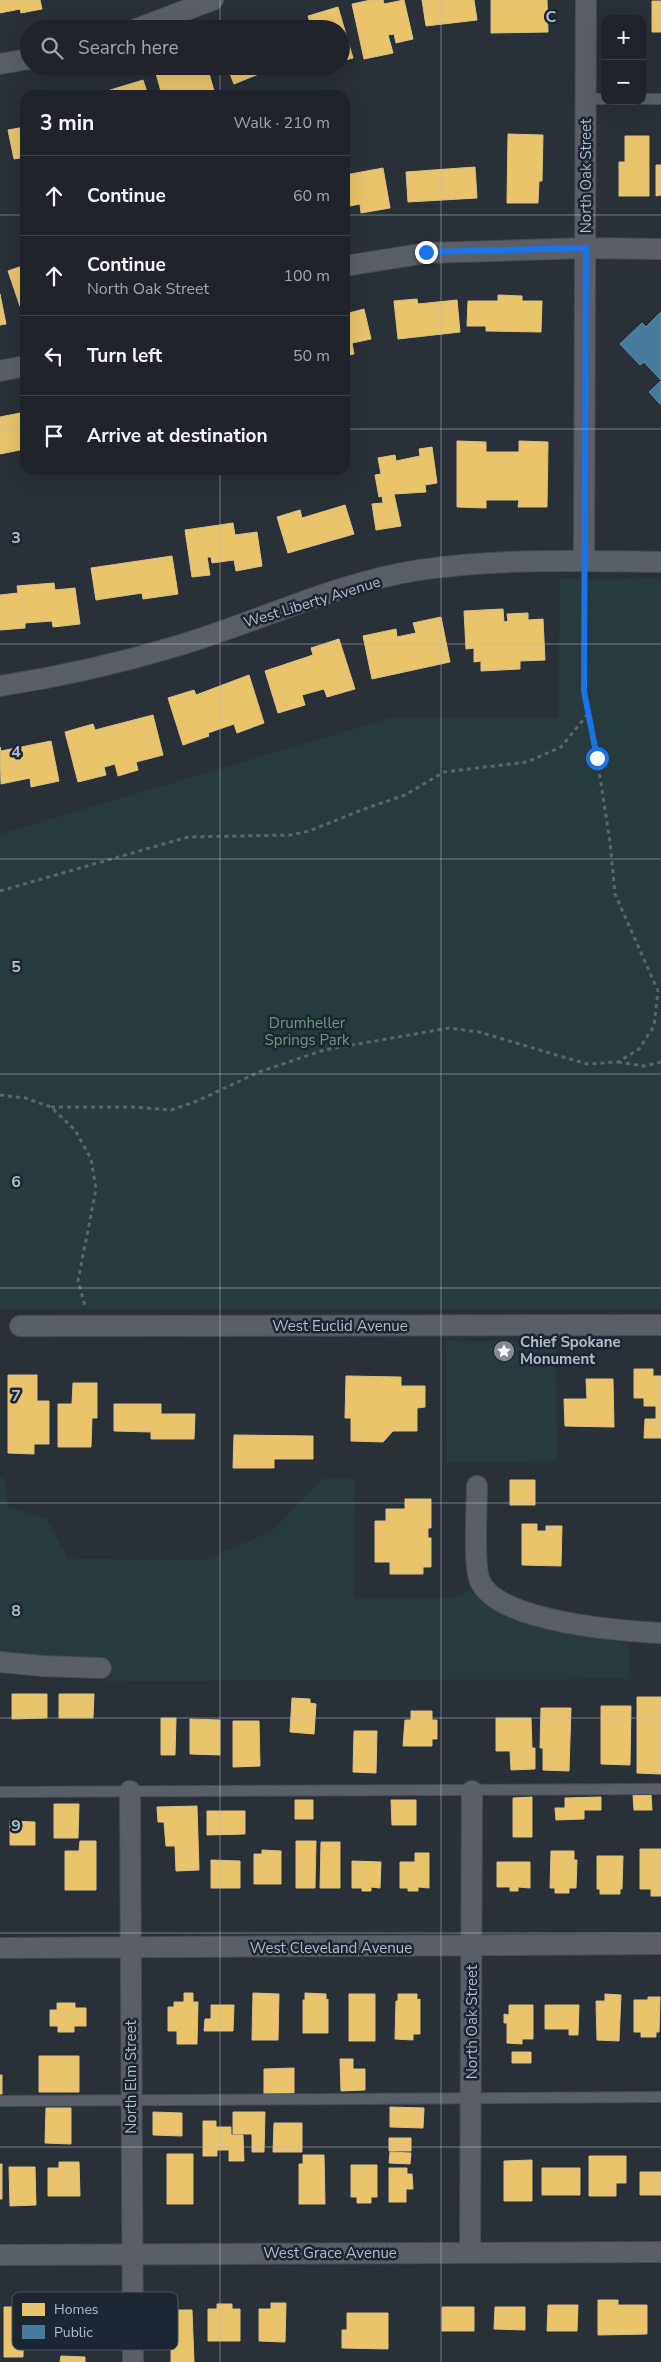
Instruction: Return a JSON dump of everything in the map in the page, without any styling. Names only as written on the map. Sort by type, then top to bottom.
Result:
[{"type":"street","points":[[160,20],[213,0]]},
{"type":"street","name":"North Oak Street","points":[[584,561],[586,248],[595,99],[586,0]]},
{"type":"street","points":[[0,64],[20,61]]},
{"type":"street","points":[[350,265],[426,252],[586,248],[661,249]]},
{"type":"street","points":[[0,372],[20,367]]},
{"type":"street","name":"West Liberty Avenue","points":[[0,686],[98,666],[178,646],[339,590],[418,570],[498,563],[661,562]]},
{"type":"street","name":"West Euclid Avenue","points":[[20,1326],[661,1326]]},
{"type":"street","points":[[477,1486],[477,1566],[481,1584],[489,1594],[503,1603],[543,1617],[594,1627],[661,1633]]},
{"type":"street","points":[[0,1662],[101,1668]]},
{"type":"street","name":"North Elm Street","points":[[130,1791],[132,2292]]},
{"type":"street","name":"North Oak Street","points":[[470,2252],[472,1791]]},
{"type":"street","name":"West Cleveland Avenue","points":[[0,1948],[472,1947],[661,1944]]},
{"type":"street","name":"West Grace Avenue","points":[[0,2255],[661,2252]]},
{"type":"lane","points":[[646,99],[661,99]]},
{"type":"lane","points":[[0,1792],[661,1789]]},
{"type":"lane","points":[[0,2101],[661,2097]]},
{"type":"path","points":[[584,561],[584,691],[610,842],[615,894],[658,991],[654,1026],[639,1049],[618,1062]]},
{"type":"path","points":[[0,891],[188,837],[291,835],[309,831],[405,795],[444,772],[527,762],[561,747],[589,714]]},
{"type":"path","points":[[0,1095],[25,1098],[51,1107],[133,1107],[171,1110],[197,1101],[259,1072],[324,1050],[449,1028],[479,1032],[588,1064],[618,1062],[644,1066],[661,1062]]},
{"type":"path","points":[[51,1107],[75,1130],[91,1159],[96,1190],[78,1281],[90,1326]]},
{"type":"green space","name":"Drumheller Springs Park","points":[[661,578],[661,1309],[0,1309],[0,834],[390,718],[558,718],[560,579]]},
{"type":"green space","points":[[446,1341],[556,1342],[557,1462],[447,1463]]},
{"type":"green space","points":[[0,1478],[5,1478],[7,1506],[47,1519],[68,1559],[205,1560],[272,1531],[322,1479],[355,1479],[354,1599],[451,1598],[470,1591],[485,1605],[531,1622],[629,1644],[629,1679],[105,1681],[103,1659],[37,1659],[0,1653]]},
{"type":"building: Homes","points":[[0,0],[40,0],[42,9],[21,13],[20,9],[0,13]]},
{"type":"building: Homes","points":[[371,0],[383,0],[384,4],[404,0],[413,39],[396,43],[394,34],[388,35],[393,53],[364,59],[352,4]]},
{"type":"building: Homes","points":[[422,0],[474,0],[477,20],[426,26]]},
{"type":"building: Homes","points":[[491,0],[547,0],[548,32],[491,33]]},
{"type":"building: Homes","points":[[652,1],[661,1],[661,32],[652,32]]},
{"type":"building: Homes","points":[[338,7],[342,20],[309,20],[308,16]]},
{"type":"building: Homes","points":[[350,48],[353,58],[350,59]]},
{"type":"building: Homes","points":[[156,75],[210,75],[214,90],[161,90]]},
{"type":"building: Homes","points":[[230,75],[256,75],[234,84]]},
{"type":"building: Homes","points":[[143,80],[146,90],[110,90]]},
{"type":"building: Homes","points":[[20,128],[20,158],[14,159],[8,130]]},
{"type":"building: Homes","points":[[508,134],[543,135],[542,181],[539,181],[538,203],[507,203]]},
{"type":"building: Homes","points":[[625,136],[649,136],[649,196],[619,196],[619,162],[625,162]]},
{"type":"building: Homes","points":[[656,165],[661,165],[661,195],[656,196]]},
{"type":"building: Homes","points":[[475,167],[477,198],[408,202],[406,172]]},
{"type":"building: Homes","points":[[383,168],[390,208],[361,213],[360,204],[350,206],[350,174]]},
{"type":"building: Homes","points":[[20,267],[20,306],[8,271]]},
{"type":"building: Homes","points":[[0,294],[6,324],[0,325]]},
{"type":"building: Homes","points":[[498,295],[522,296],[522,301],[542,301],[541,332],[486,331],[486,326],[467,326],[468,301],[498,301]]},
{"type":"building: Homes","points":[[417,299],[418,304],[457,300],[460,332],[398,339],[394,301]]},
{"type":"building: Homes","points":[[364,309],[371,339],[352,343],[354,354],[350,355],[350,313]]},
{"type":"building: Homes","points":[[20,413],[20,450],[0,454],[0,417]]},
{"type":"building: Homes","points":[[457,441],[486,442],[486,452],[519,452],[519,441],[548,442],[547,507],[518,507],[519,500],[486,500],[486,508],[457,507]]},
{"type":"building: Homes","points":[[432,447],[437,483],[425,485],[426,492],[394,494],[401,526],[376,530],[372,504],[383,503],[382,496],[379,497],[375,475],[381,474],[378,458],[395,455],[396,461],[420,456],[419,449]]},
{"type":"building: Homes","points":[[345,505],[354,534],[288,553],[277,517],[300,510],[302,518]]},
{"type":"building: Homes","points":[[233,523],[235,535],[257,532],[262,566],[236,571],[234,560],[212,563],[211,557],[207,557],[210,575],[192,577],[185,530]]},
{"type":"building: Homes","points":[[172,556],[178,594],[143,599],[142,593],[96,600],[91,568]]},
{"type":"building: Homes","points":[[54,583],[55,590],[75,588],[80,624],[53,627],[52,621],[25,623],[25,628],[0,630],[0,595],[18,593],[17,586]]},
{"type":"building: Homes","points":[[503,609],[504,622],[508,621],[507,614],[528,613],[528,620],[543,619],[545,660],[520,661],[520,669],[481,671],[481,661],[474,662],[474,648],[466,649],[464,611]]},
{"type":"building: Homes","points":[[441,617],[450,662],[372,679],[363,636],[396,629],[397,637],[416,633],[413,623]]},
{"type":"building: Homes","points":[[339,639],[355,689],[327,697],[324,689],[302,695],[305,705],[278,713],[265,671],[313,655],[311,648]]},
{"type":"building: Homes","points":[[249,675],[264,723],[237,733],[234,724],[208,733],[209,736],[183,745],[168,698],[194,690],[196,695]]},
{"type":"building: Homes","points":[[153,715],[163,755],[136,762],[138,770],[118,776],[115,764],[104,767],[106,775],[78,782],[65,732],[93,724],[95,730]]},
{"type":"building: Homes","points":[[51,741],[59,781],[31,787],[30,778],[1,784],[0,747],[1,751]]},
{"type":"building: Homes","points":[[634,1369],[653,1369],[653,1376],[661,1376],[661,1438],[644,1438],[645,1419],[656,1419],[656,1406],[644,1406],[644,1398],[634,1398]]},
{"type":"building: Homes","points":[[8,1375],[37,1375],[37,1401],[49,1401],[49,1444],[34,1444],[34,1454],[8,1453]]},
{"type":"building: Homes","points":[[346,1376],[401,1377],[401,1386],[425,1386],[425,1407],[417,1408],[417,1431],[393,1431],[383,1442],[351,1441],[351,1418],[345,1418]]},
{"type":"building: Homes","points":[[586,1379],[613,1379],[614,1427],[565,1426],[564,1399],[587,1399]]},
{"type":"building: Homes","points":[[73,1383],[97,1383],[97,1418],[92,1418],[91,1447],[58,1447],[58,1404],[72,1404]]},
{"type":"building: Homes","points":[[114,1404],[161,1404],[161,1414],[195,1414],[194,1439],[151,1439],[151,1432],[114,1431]]},
{"type":"building: Homes","points":[[234,1435],[313,1436],[313,1459],[274,1459],[274,1468],[233,1468]]},
{"type":"building: Homes","points":[[510,1480],[535,1480],[535,1505],[510,1505]]},
{"type":"building: Homes","points":[[405,1499],[431,1499],[431,1528],[428,1528],[428,1538],[431,1538],[431,1567],[423,1567],[423,1574],[390,1574],[390,1562],[375,1562],[375,1521],[386,1521],[386,1509],[405,1509]]},
{"type":"building: Homes","points":[[522,1524],[537,1524],[537,1531],[546,1531],[546,1526],[562,1526],[561,1566],[522,1565]]},
{"type":"building: Homes","points":[[12,1694],[47,1694],[47,1718],[12,1719]]},
{"type":"building: Homes","points":[[59,1694],[94,1694],[93,1718],[59,1718]]},
{"type":"building: Homes","points":[[637,1697],[661,1697],[661,1774],[637,1773]]},
{"type":"building: Homes","points":[[292,1698],[310,1699],[310,1703],[316,1704],[314,1734],[290,1732]]},
{"type":"building: Homes","points":[[601,1706],[631,1706],[630,1765],[601,1764]]},
{"type":"building: Homes","points":[[541,1708],[571,1708],[569,1771],[543,1770],[543,1748],[540,1748]]},
{"type":"building: Homes","points":[[411,1711],[432,1711],[432,1720],[437,1720],[437,1739],[432,1739],[432,1746],[403,1746],[405,1720],[411,1720]]},
{"type":"building: Homes","points":[[161,1718],[176,1718],[175,1755],[161,1755]]},
{"type":"building: Homes","points":[[496,1718],[531,1718],[532,1748],[535,1748],[535,1769],[511,1770],[510,1751],[496,1751]]},
{"type":"building: Homes","points":[[190,1719],[220,1720],[220,1755],[190,1754]]},
{"type":"building: Homes","points":[[233,1721],[259,1721],[260,1766],[233,1767]]},
{"type":"building: Homes","points":[[354,1731],[377,1731],[376,1773],[353,1772]]},
{"type":"building: Homes","points":[[633,1795],[651,1795],[652,1810],[634,1810]]},
{"type":"building: Homes","points":[[532,1797],[532,1837],[513,1837],[513,1798]]},
{"type":"building: Homes","points":[[601,1797],[601,1810],[584,1810],[584,1819],[556,1820],[555,1808],[565,1808],[565,1798]]},
{"type":"building: Homes","points":[[295,1800],[313,1800],[313,1819],[295,1819]]},
{"type":"building: Homes","points":[[391,1800],[416,1800],[416,1825],[392,1825]]},
{"type":"building: Homes","points":[[54,1804],[79,1804],[78,1838],[54,1838]]},
{"type":"building: Homes","points":[[197,1806],[199,1870],[176,1871],[175,1846],[166,1846],[164,1822],[158,1822],[157,1807]]},
{"type":"building: Homes","points":[[207,1811],[245,1811],[245,1834],[207,1835]]},
{"type":"building: Homes","points":[[10,1821],[35,1822],[35,1845],[10,1845]]},
{"type":"building: Homes","points":[[80,1841],[96,1841],[96,1890],[65,1890],[65,1851],[79,1851]]},
{"type":"building: Homes","points":[[296,1841],[316,1841],[315,1888],[296,1888]]},
{"type":"building: Homes","points":[[321,1842],[340,1842],[340,1888],[320,1888]]},
{"type":"building: Homes","points":[[640,1849],[661,1849],[661,1896],[651,1896],[651,1889],[640,1889]]},
{"type":"building: Homes","points":[[262,1850],[281,1851],[281,1884],[254,1884],[254,1854],[262,1854]]},
{"type":"building: Homes","points":[[551,1851],[574,1851],[574,1860],[577,1860],[576,1888],[569,1888],[569,1893],[555,1893],[555,1888],[550,1888]]},
{"type":"building: Homes","points":[[415,1853],[429,1853],[429,1888],[418,1887],[418,1891],[408,1891],[408,1888],[400,1888],[400,1862],[415,1862]]},
{"type":"building: Homes","points":[[597,1856],[623,1856],[622,1889],[620,1889],[620,1894],[600,1894],[600,1889],[597,1889]]},
{"type":"building: Homes","points":[[211,1860],[240,1861],[240,1888],[211,1888]]},
{"type":"building: Homes","points":[[352,1861],[381,1862],[380,1888],[371,1887],[371,1891],[362,1891],[362,1888],[352,1888]]},
{"type":"building: Homes","points":[[497,1862],[530,1862],[530,1888],[518,1887],[518,1891],[510,1891],[510,1887],[497,1887]]},
{"type":"building: Homes","points":[[184,1993],[193,1993],[193,2002],[198,2002],[197,2044],[177,2044],[177,2031],[168,2031],[168,2007],[174,2007],[174,2002],[184,2002]]},
{"type":"building: Homes","points":[[253,1993],[279,1994],[278,2040],[252,2040]]},
{"type":"building: Homes","points":[[305,1993],[326,1994],[326,2000],[328,1999],[328,2033],[303,2033],[303,2000],[305,2000]]},
{"type":"building: Homes","points":[[349,1994],[375,1994],[375,2041],[349,2041]]},
{"type":"building: Homes","points":[[398,1994],[417,1994],[417,2000],[420,1999],[420,2034],[413,2034],[413,2040],[395,2039],[396,2001],[398,2001]]},
{"type":"building: Homes","points":[[605,1994],[621,1995],[619,2041],[597,2040],[596,2001],[605,2001]]},
{"type":"building: Homes","points":[[648,1997],[660,1997],[659,2032],[656,2032],[656,2037],[641,2037],[641,2032],[634,2032],[634,2000],[648,2000]]},
{"type":"building: Homes","points":[[57,2003],[75,2003],[75,2008],[86,2008],[86,2026],[74,2026],[74,2032],[58,2032],[58,2026],[50,2026],[50,2010],[57,2010]]},
{"type":"building: Homes","points":[[211,2005],[234,2005],[233,2031],[204,2031],[205,2019],[211,2019]]},
{"type":"building: Homes","points":[[509,2005],[533,2005],[533,2039],[522,2039],[522,2044],[507,2043],[507,2023],[504,2023],[504,2014],[509,2015]]},
{"type":"building: Homes","points":[[545,2005],[579,2005],[578,2035],[569,2035],[569,2029],[545,2029]]},
{"type":"building: Homes","points":[[512,2052],[531,2052],[531,2063],[512,2063]]},
{"type":"building: Homes","points":[[39,2056],[79,2056],[79,2092],[39,2092]]},
{"type":"building: Homes","points":[[340,2059],[353,2059],[353,2069],[365,2069],[365,2090],[341,2091]]},
{"type":"building: Homes","points":[[294,2068],[294,2093],[264,2094],[264,2069]]},
{"type":"building: Homes","points":[[0,2075],[2,2075],[2,2094],[0,2094]]},
{"type":"building: Homes","points":[[390,2107],[424,2108],[423,2128],[390,2127]]},
{"type":"building: Homes","points":[[46,2108],[71,2108],[71,2144],[45,2143]]},
{"type":"building: Homes","points":[[153,2112],[182,2113],[182,2136],[153,2135]]},
{"type":"building: Homes","points":[[233,2112],[265,2112],[264,2152],[252,2152],[252,2134],[233,2134]]},
{"type":"building: Homes","points":[[203,2121],[216,2121],[216,2127],[231,2127],[231,2135],[243,2135],[244,2161],[229,2161],[229,2150],[217,2150],[217,2156],[203,2156]]},
{"type":"building: Homes","points":[[274,2123],[302,2123],[302,2152],[273,2152]]},
{"type":"building: Homes","points":[[389,2138],[411,2138],[411,2151],[389,2151]]},
{"type":"building: Homes","points":[[390,2152],[411,2153],[410,2164],[389,2163]]},
{"type":"building: Homes","points":[[167,2154],[193,2154],[193,2204],[167,2204]]},
{"type":"building: Homes","points":[[303,2155],[324,2155],[325,2204],[299,2204],[299,2164],[303,2164]]},
{"type":"building: Homes","points":[[589,2156],[626,2156],[626,2183],[616,2183],[616,2196],[589,2196]]},
{"type":"building: Homes","points":[[532,2160],[532,2201],[504,2201],[504,2161]]},
{"type":"building: Homes","points":[[59,2162],[79,2162],[80,2196],[48,2196],[48,2168],[59,2168]]},
{"type":"building: Homes","points":[[0,2164],[2,2164],[2,2199],[0,2199]]},
{"type":"building: Homes","points":[[351,2165],[377,2165],[377,2197],[371,2197],[371,2203],[357,2203],[357,2197],[351,2197]]},
{"type":"building: Homes","points":[[9,2167],[35,2167],[36,2205],[10,2206]]},
{"type":"building: Homes","points":[[389,2168],[407,2168],[407,2174],[412,2174],[413,2189],[406,2189],[406,2202],[389,2202]]},
{"type":"building: Homes","points":[[542,2168],[580,2168],[580,2195],[542,2195]]},
{"type":"building: Homes","points":[[640,2172],[661,2172],[661,2195],[640,2195]]},
{"type":"building: Homes","points":[[598,2300],[618,2300],[618,2305],[647,2305],[647,2334],[598,2335]]},
{"type":"building: Homes","points":[[271,2303],[286,2303],[285,2342],[259,2341],[259,2309],[271,2309]]},
{"type":"building: Homes","points":[[217,2304],[232,2304],[232,2309],[240,2309],[240,2341],[208,2341],[208,2309],[217,2309]]},
{"type":"building: Homes","points":[[548,2305],[578,2305],[577,2331],[547,2331]]},
{"type":"building: Homes","points":[[4,2307],[12,2307],[12,2350],[23,2350],[23,2357],[4,2357]]},
{"type":"building: Homes","points":[[442,2307],[474,2307],[474,2331],[442,2331]]},
{"type":"building: Homes","points":[[495,2307],[525,2307],[525,2330],[494,2329]]},
{"type":"building: Homes","points":[[178,2310],[192,2310],[194,2362],[171,2362],[171,2350],[178,2350]]},
{"type":"building: Homes","points":[[347,2313],[388,2313],[388,2349],[342,2348],[342,2330],[347,2330]]},
{"type":"building: Homes","points":[[61,2356],[85,2357],[85,2362],[60,2362]]},
{"type":"building: Public","points":[[661,312],[661,380],[644,362],[640,365],[620,344],[642,323],[646,327]]},
{"type":"building: Public","points":[[661,381],[661,405],[649,392]]},
{"type":"place","name":"Chief Spokane Monument","points":[[504,1351]]},
{"type":"route","points":[[426,252],[586,248],[584,691],[597,758]]}]
